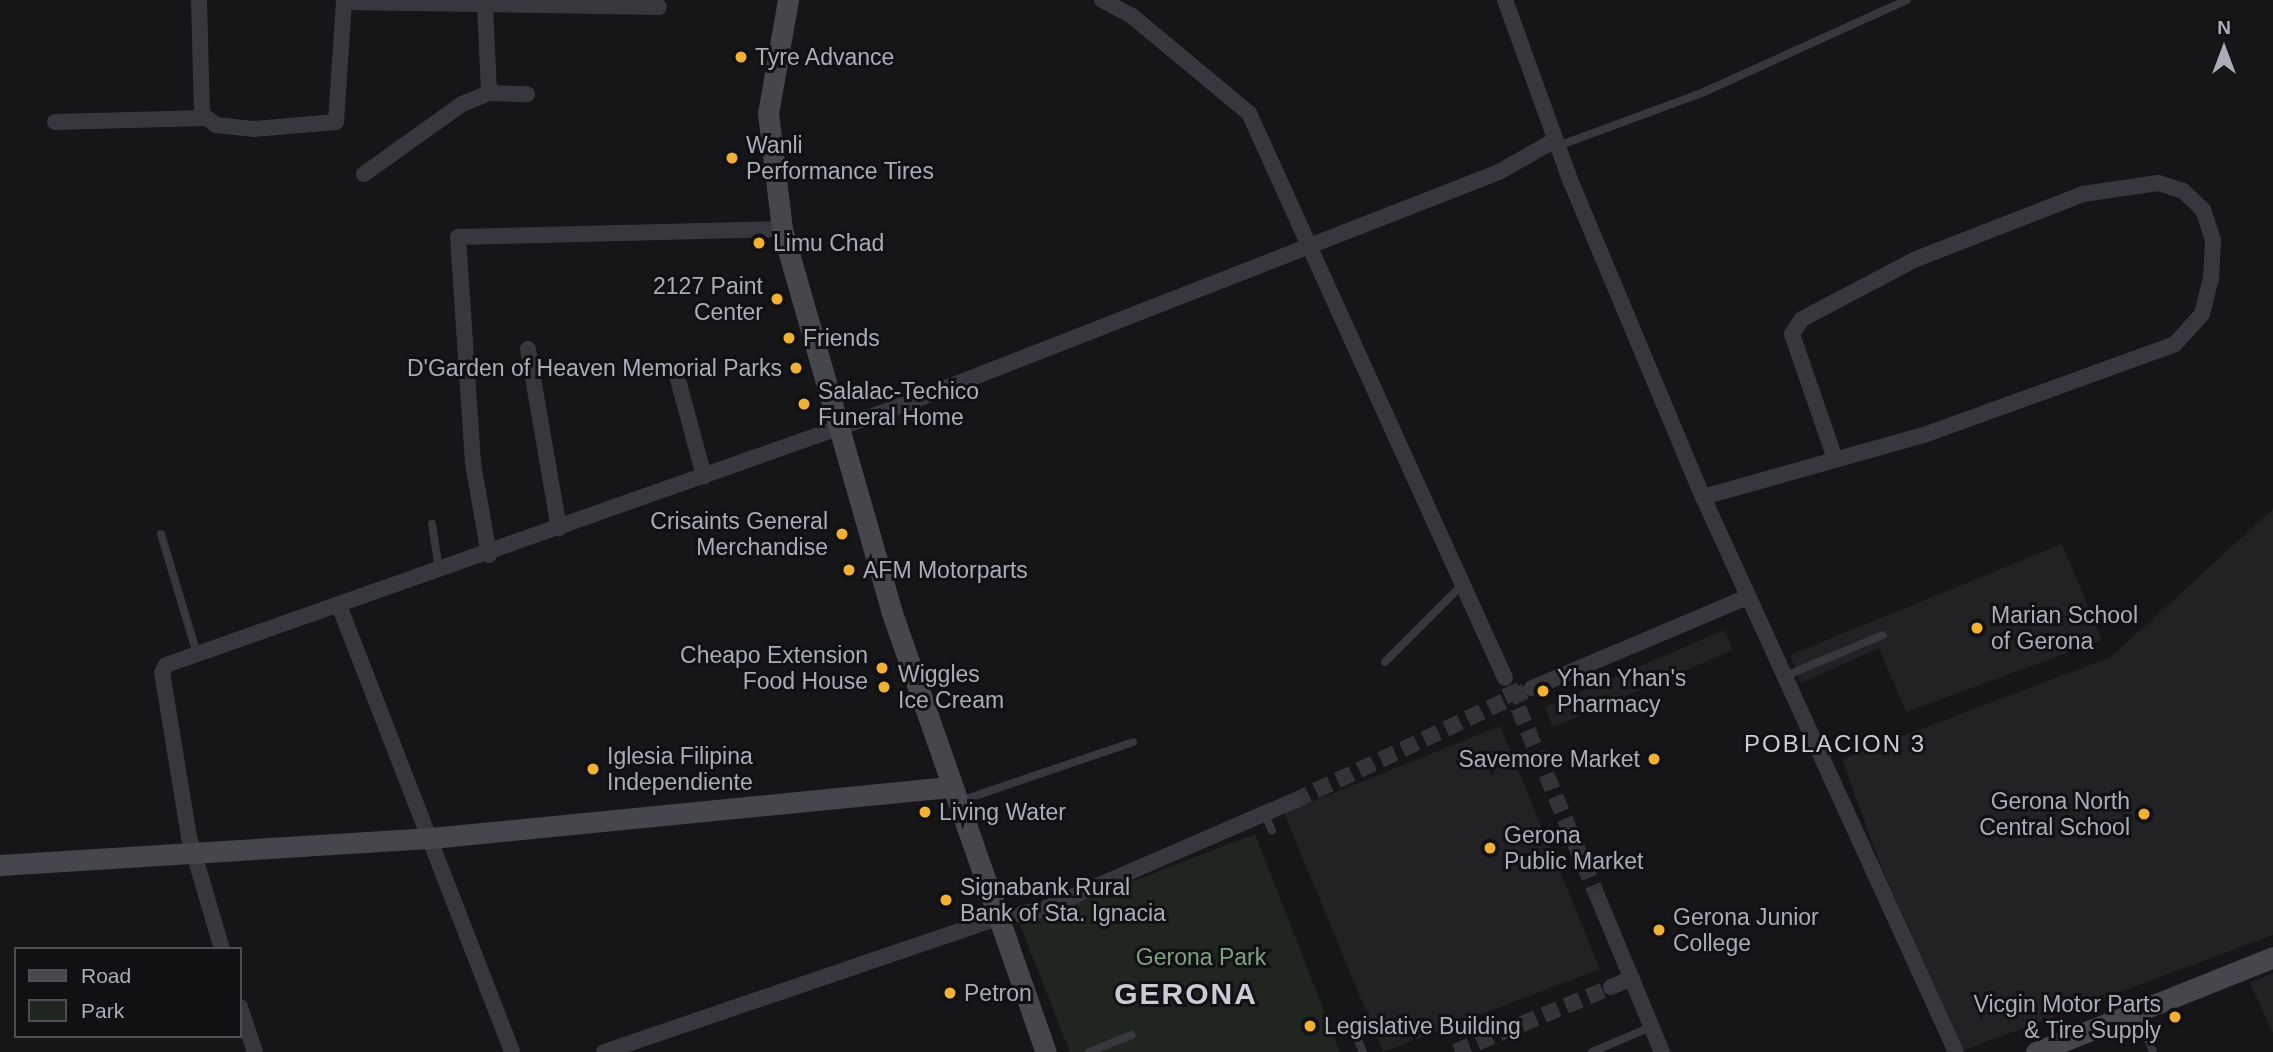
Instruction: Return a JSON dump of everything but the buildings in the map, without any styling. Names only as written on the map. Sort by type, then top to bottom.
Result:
[{"type":"main road","points":[[788,0],[768,113],[782,229],[837,428],[952,795],[995,919],[1046,1052]]},
{"type":"main road","points":[[0,865],[193,850],[431,838],[952,795]]},
{"type":"main road","points":[[2036,1052],[2273,957]]},
{"type":"street","points":[[199,0],[199,103],[206,118]]},
{"type":"street","points":[[1102,0],[1241,101],[1505,678]]},
{"type":"street","points":[[1505,0],[1557,143],[1703,496],[1956,1052]]},
{"type":"street","points":[[55,122],[206,118],[233,128],[332,125],[340,109],[344,1],[659,6]]},
{"type":"street","points":[[485,4],[489,93]]},
{"type":"street","points":[[364,174],[462,103],[489,93],[527,94]]},
{"type":"street","points":[[221,947],[193,850],[162,673],[166,665],[340,608],[837,428],[1308,243],[1499,172],[1557,143]]},
{"type":"street","points":[[1703,496],[1834,456],[1924,435],[2175,344],[2202,314],[2211,279],[2213,240],[2203,210],[2183,191],[2158,183],[2083,194],[1916,259],[1802,319],[1792,334],[1834,456]]},
{"type":"street","points":[[489,555],[473,463],[458,237],[782,229]]},
{"type":"street","points":[[528,349],[559,528]]},
{"type":"street","points":[[677,376],[704,476]]},
{"type":"street","points":[[1532,688],[1747,597]]},
{"type":"street","points":[[340,608],[512,1052]]},
{"type":"street","points":[[604,1052],[995,919],[1044,909],[1294,801]]},
{"type":"street","points":[[1599,900],[1662,1052]]},
{"type":"street","points":[[1611,987],[1632,978]]},
{"type":"street","points":[[242,1013],[255,1052]]},
{"type":"lane","points":[[1557,143],[1667,108],[1908,0]]},
{"type":"lane","points":[[432,524],[439,573]]},
{"type":"lane","points":[[161,534],[197,654]]},
{"type":"lane","points":[[1385,662],[1463,584]]},
{"type":"lane","points":[[1785,676],[1883,635]]},
{"type":"lane","points":[[952,795],[1133,742]]},
{"type":"lane","points":[[1265,815],[1272,831]]},
{"type":"lane","points":[[2137,1010],[2153,1052]]},
{"type":"lane","points":[[1592,1052],[1651,1027]]},
{"type":"lane","points":[[1354,1031],[1363,1052]]},
{"type":"lane","points":[[1089,1052],[1132,1035]]},
{"type":"shaded area","name":"Gerona North Central School","points":[[2273,509],[2273,935],[1964,1050],[1880,864],[1842,759],[2111,657]]},
{"type":"shaded area","name":"Marian School of Gerona","points":[[2062,544],[2102,640],[1906,712],[1879,648],[1801,683],[1790,655]]},
{"type":"shaded area","points":[[1724,630],[1733,650],[1553,727],[1545,707]]},
{"type":"shaded area","name":"Gerona Public Market","points":[[1500,726],[1600,969],[1383,1052],[1284,813]]},
{"type":"shaded area","points":[[2273,973],[2273,1033],[2250,983]]},
{"type":"green space","name":"Gerona Park","points":[[1255,834],[1340,1052],[1070,1052],[1020,925]]},
{"type":"tunnel","points":[[1509,686],[1599,900]]},
{"type":"tunnel","points":[[1294,801],[1532,688]]},
{"type":"tunnel","points":[[1455,1052],[1611,987]]},
{"type":"place","name":"Tyre Advance","points":[[741,57]]},
{"type":"place","name":"Wanli Performance Tires","points":[[732,158]]},
{"type":"place","name":"Limu Chad","points":[[759,243]]},
{"type":"place","name":"2127 Paint Center","points":[[777,299]]},
{"type":"place","name":"Friends","points":[[789,338]]},
{"type":"place","name":"D'Garden of Heaven Memorial Parks","points":[[796,368]]},
{"type":"place","name":"Salalac-Techico Funeral Home","points":[[804,404]]},
{"type":"place","name":"Crisaints General Merchandise","points":[[842,534]]},
{"type":"place","name":"AFM Motorparts","points":[[849,570]]},
{"type":"place","name":"Marian School of Gerona","points":[[1977,628]]},
{"type":"place","name":"Cheapo Extension Food House","points":[[882,668]]},
{"type":"place","name":"Wiggles Ice Cream","points":[[884,687]]},
{"type":"place","name":"Yhan Yhan's Pharmacy","points":[[1543,691]]},
{"type":"place","name":"Savemore Market","points":[[1654,759]]},
{"type":"place","name":"Iglesia Filipina Independiente","points":[[593,769]]},
{"type":"place","name":"Living Water","points":[[925,812]]},
{"type":"place","name":"Gerona North Central School","points":[[2144,814]]},
{"type":"place","name":"Gerona Public Market","points":[[1490,848]]},
{"type":"place","name":"Signabank Rural Bank of Sta. Ignacia","points":[[946,900]]},
{"type":"place","name":"Gerona Junior College","points":[[1659,930]]},
{"type":"place","name":"Petron","points":[[950,993]]},
{"type":"place","name":"Vicgin Motor Parts & Tire Supply","points":[[2175,1017]]},
{"type":"place","name":"Legislative Building","points":[[1310,1026]]},
{"type":"district","name":"POBLACION 3","points":[[1835,744]]},
{"type":"district","name":"GERONA","points":[[1186,994]]}]
